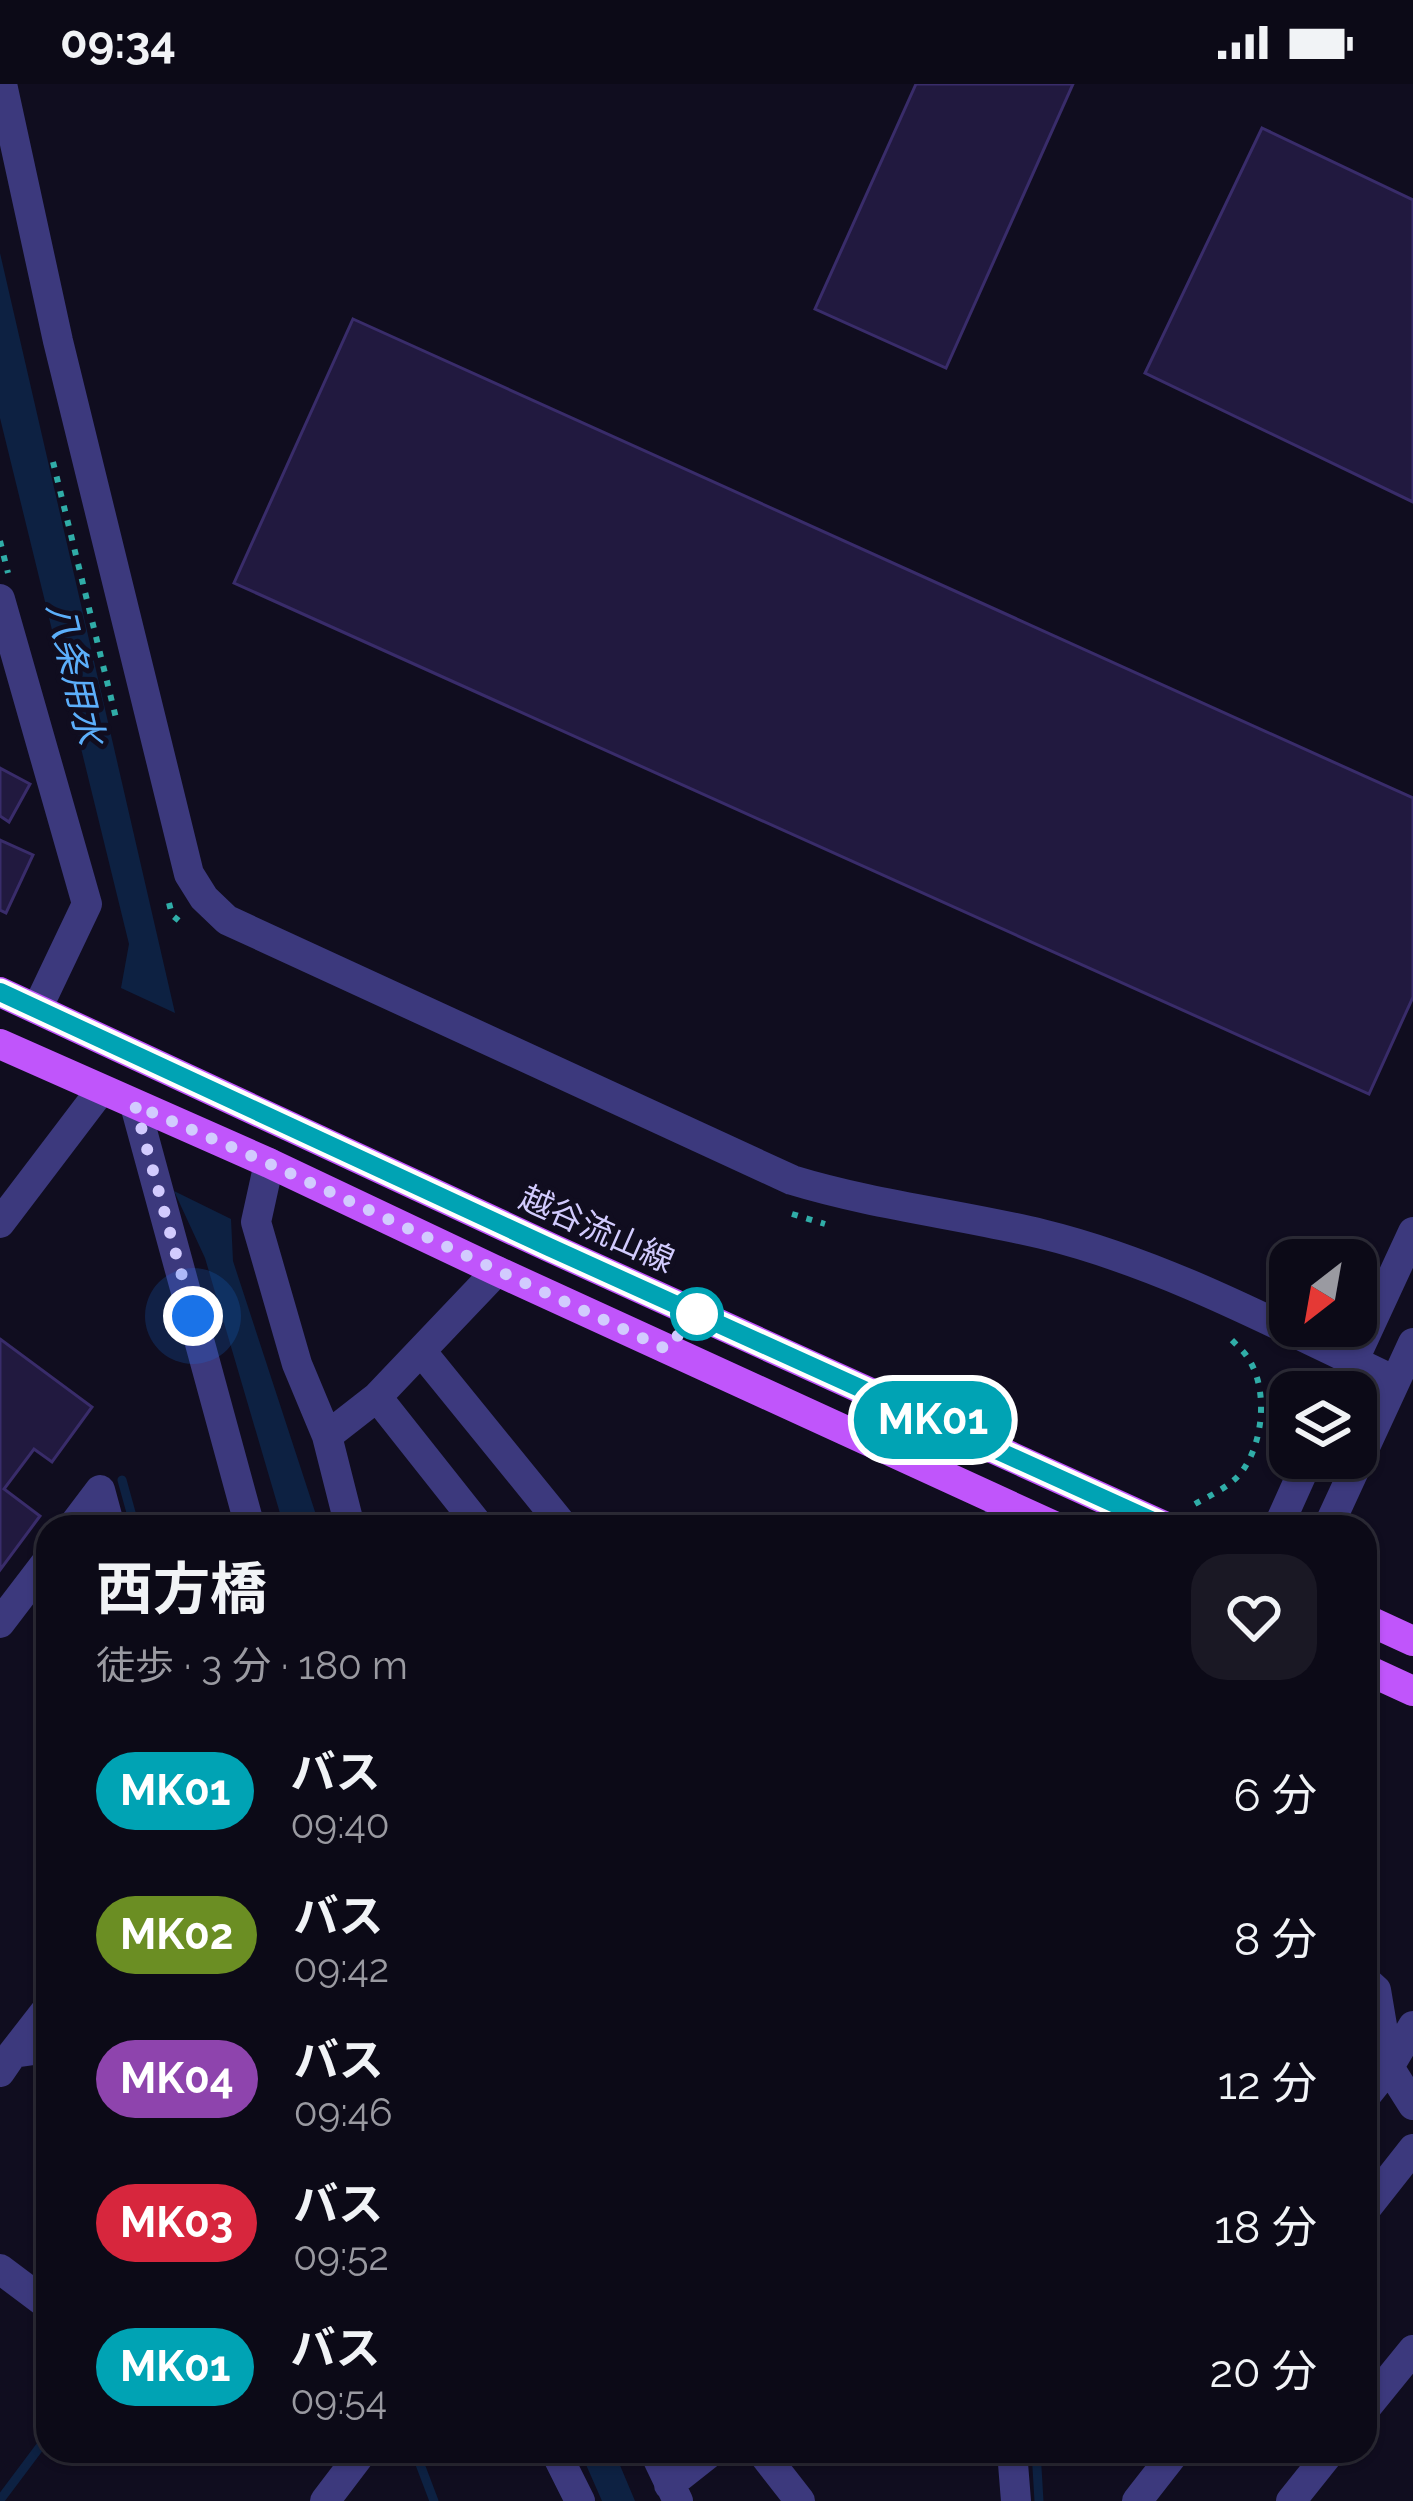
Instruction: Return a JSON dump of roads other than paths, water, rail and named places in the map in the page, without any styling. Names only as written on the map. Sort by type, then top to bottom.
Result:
[{"type":"main road","name":"越谷流山線","points":[[0,992],[1140,1515]]},
{"type":"main road","points":[[0,1043],[268,1163],[1000,1515]]},
{"type":"main road","points":[[1377,1624],[1413,1641]]},
{"type":"main road","points":[[1377,1674],[1413,1691]]},
{"type":"street","points":[[2,84],[58,341],[189,874],[204,898],[227,920],[792,1180],[844,1196],[1042,1234],[1117,1257],[1395,1381]]},
{"type":"street","points":[[0,599],[87,904],[37,1010]]},
{"type":"street","points":[[0,1223],[101,1090]]},
{"type":"street","points":[[135,1105],[247,1515]]},
{"type":"street","points":[[268,1163],[256,1222],[297,1364],[327,1436],[347,1515]]},
{"type":"street","points":[[1348,1371],[1413,1232]]},
{"type":"street","points":[[327,1436],[377,1397],[496,1271]]},
{"type":"street","points":[[1334,1515],[1413,1343]]},
{"type":"street","points":[[421,1351],[554,1515]]},
{"type":"street","points":[[377,1397],[470,1515]]},
{"type":"street","points":[[1283,1515],[1300,1479]]},
{"type":"street","points":[[82,1515],[100,1490],[107,1515]]},
{"type":"street","points":[[0,1623],[36,1575]]},
{"type":"street","points":[[1377,1996],[1390,2067],[1413,2105]]},
{"type":"street","points":[[7,2062],[36,2024]]},
{"type":"street","points":[[1377,2083],[1413,2026]]},
{"type":"street","points":[[7,2062],[36,2052]]},
{"type":"street","points":[[1377,2195],[1413,2149]]},
{"type":"street","points":[[0,2269],[36,2296]]},
{"type":"street","points":[[1377,2395],[1413,2350]]},
{"type":"street","points":[[325,2501],[354,2463]]},
{"type":"street","points":[[561,2463],[580,2501]]},
{"type":"street","points":[[660,2463],[674,2493],[701,2463]]},
{"type":"street","points":[[770,2463],[800,2501]]},
{"type":"street","points":[[1013,2463],[1016,2501]]},
{"type":"street","points":[[1137,2501],[1167,2463]]},
{"type":"street","points":[[1291,2501],[1321,2463]]},
{"type":"water","name":"八条用水","points":[[0,253],[175,1013],[121,988],[129,944],[0,418]]},
{"type":"water","points":[[174,1191],[231,1219],[233,1261],[316,1515],[280,1515],[205,1258]]},
{"type":"water","points":[[585,2463],[619,2463],[635,2501],[602,2501]]},
{"type":"waterway","points":[[122,1480],[132,1515]]},
{"type":"waterway","points":[[0,2500],[36,2452]]},
{"type":"waterway","points":[[420,2463],[434,2501]]},
{"type":"waterway","points":[[1037,2463],[1039,2501]]}]
